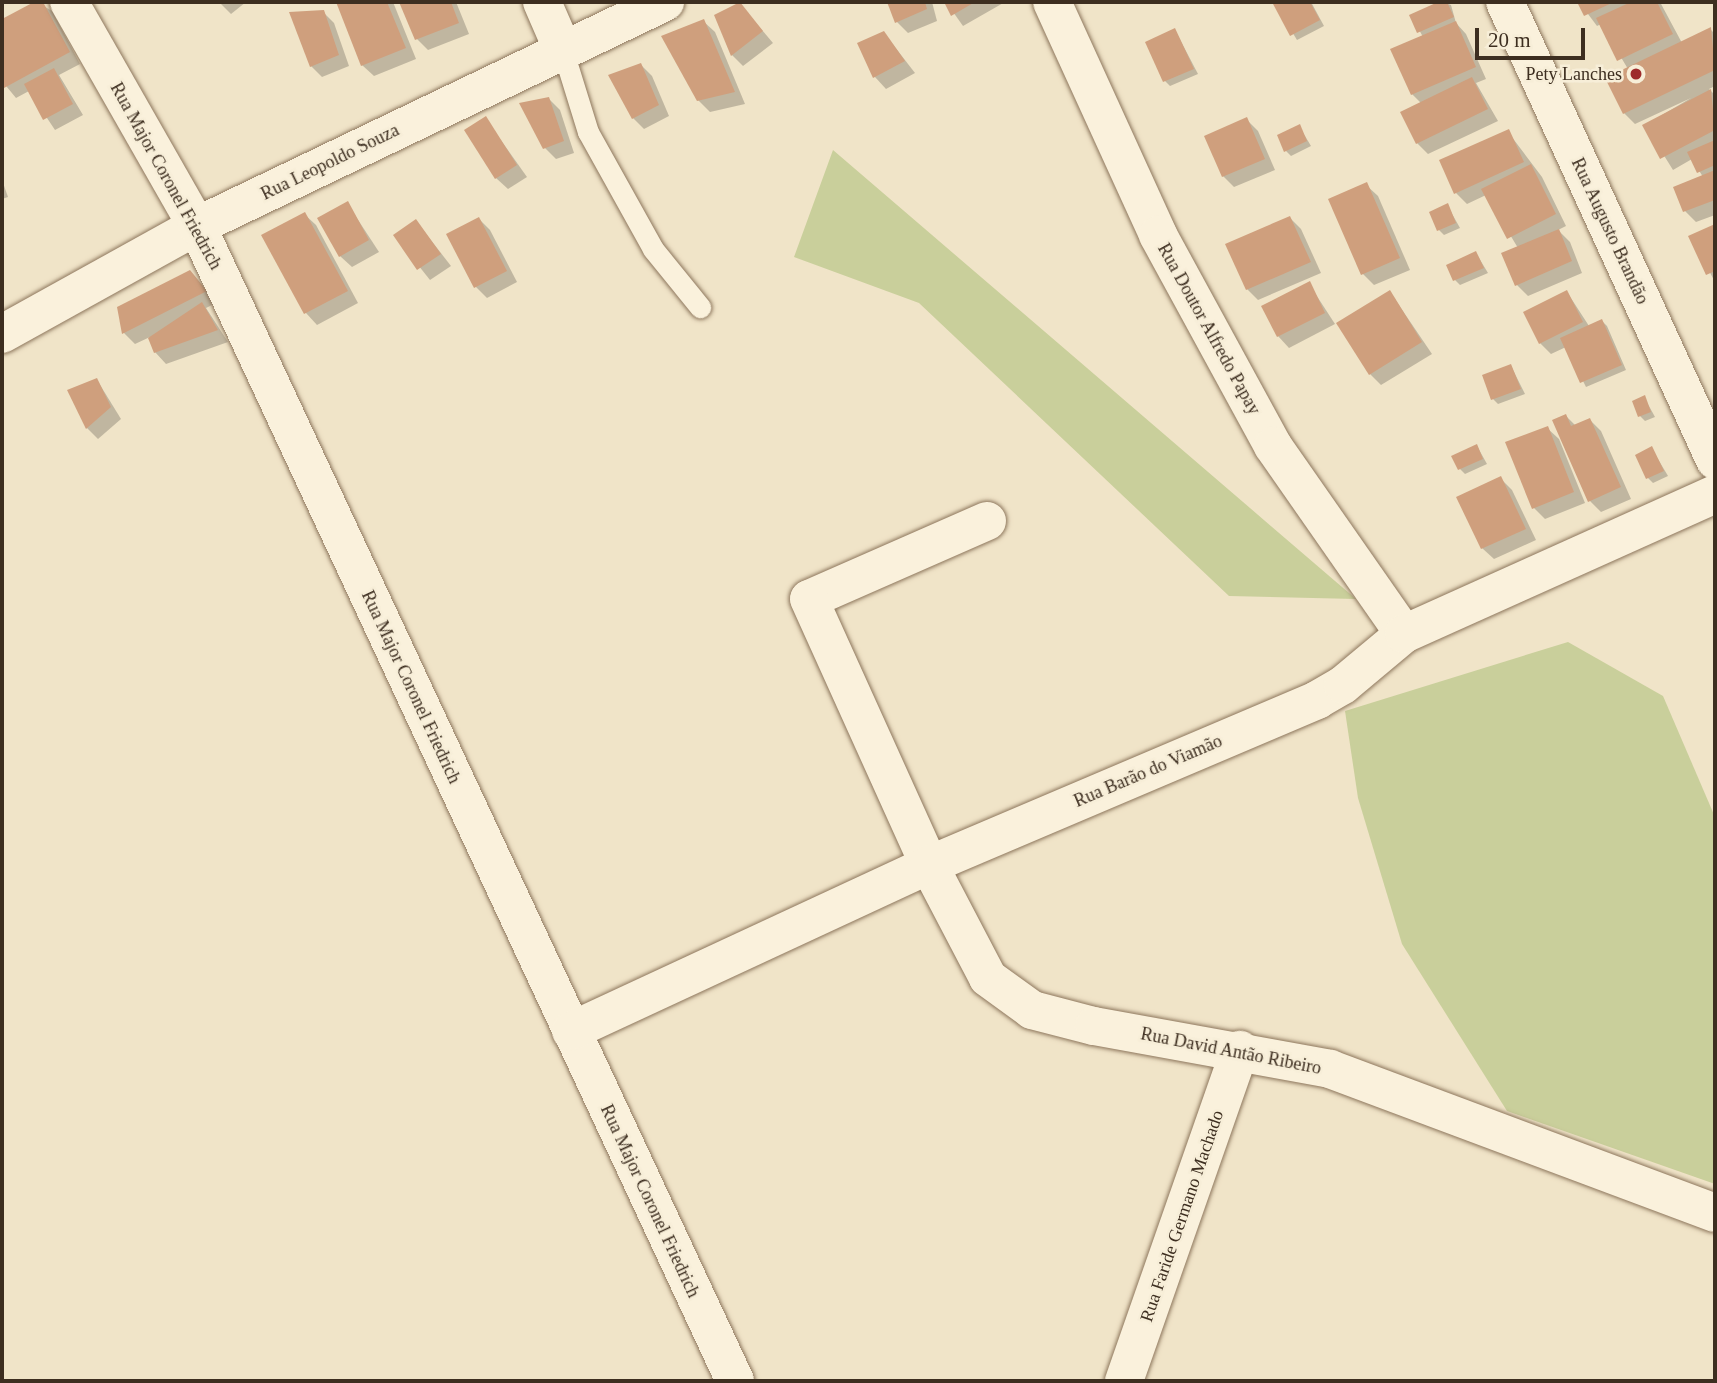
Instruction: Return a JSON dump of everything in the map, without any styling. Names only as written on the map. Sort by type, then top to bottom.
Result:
[{"type":"street","name":"Rua Major Coronel Friedrich","points":[[69,2],[197,226],[735,1381]]},
{"type":"street","points":[[542,2],[562,48]]},
{"type":"street","name":"Rua Leopoldo Souza","points":[[2,334],[197,226],[562,48],[665,2]]},
{"type":"street","name":"Rua Doutor Alfredo Papay","points":[[1052,2],[1158,235],[1273,446],[1404,634]]},
{"type":"street","name":"Rua Augusto Brandão","points":[[1505,2],[1715,460]]},
{"type":"street","name":"Rua Barão do Viamão","points":[[570,1031],[929,865],[1317,700],[1343,685],[1404,634],[1715,495]]},
{"type":"street","name":"Rua David Antão Ribeiro","points":[[987,521],[809,599],[929,865],[988,978],[1032,1010],[1094,1026],[1240,1050],[1330,1069],[1715,1213]]},
{"type":"street","name":"Rua Faride Germano Machado","points":[[1124,1381],[1240,1050]]},
{"type":"lane","points":[[562,48],[588,132],[653,249],[700,307]]},
{"type":"green space","points":[[833,150],[1356,599],[1229,596],[919,303],[794,257]]},
{"type":"green space","points":[[1568,642],[1663,696],[1715,817],[1715,1184],[1507,1111],[1402,944],[1358,798],[1345,711]]},
{"type":"building","points":[[34,2],[43,2],[70,52],[4,88],[2,19]]},
{"type":"building","points":[[336,2],[387,2],[406,48],[361,66]]},
{"type":"building","points":[[399,2],[451,2],[459,23],[415,40]]},
{"type":"building","points":[[740,2],[763,31],[731,56],[714,15]]},
{"type":"building","points":[[887,2],[925,2],[927,9],[895,23]]},
{"type":"building","points":[[944,2],[975,2],[951,16]]},
{"type":"building","points":[[1272,2],[1310,2],[1320,20],[1290,36]]},
{"type":"building","points":[[1438,2],[1447,2],[1454,17],[1417,33],[1409,15]]},
{"type":"building","points":[[1577,2],[1614,2],[1584,16]]},
{"type":"building","points":[[1631,2],[1657,2],[1673,34],[1617,61],[1596,18]]},
{"type":"building","points":[[324,10],[339,55],[310,67],[289,12]]},
{"type":"building","points":[[704,19],[735,92],[697,101],[661,36]]},
{"type":"building","points":[[1456,21],[1476,67],[1411,95],[1390,49]]},
{"type":"building","points":[[1711,27],[1715,70],[1623,114],[1605,78]]},
{"type":"building","points":[[1175,28],[1194,69],[1163,82],[1145,42]]},
{"type":"building","points":[[884,31],[905,61],[873,78],[857,43]]},
{"type":"building","points":[[641,63],[659,105],[632,119],[608,75]]},
{"type":"building","points":[[54,68],[73,104],[43,120],[24,84]]},
{"type":"building","points":[[1472,77],[1488,109],[1416,144],[1400,112]]},
{"type":"building","points":[[1711,89],[1715,130],[1660,159],[1642,125]]},
{"type":"building","points":[[549,97],[564,141],[543,149],[519,103]]},
{"type":"building","points":[[486,116],[517,165],[495,179],[464,130]]},
{"type":"building","points":[[1247,117],[1265,159],[1222,177],[1204,136]]},
{"type":"building","points":[[1300,124],[1307,141],[1284,152],[1277,135]]},
{"type":"building","points":[[1509,129],[1524,162],[1454,194],[1439,160]]},
{"type":"building","points":[[1715,140],[1715,165],[1697,173],[1687,152]]},
{"type":"building","points":[[1531,164],[1556,214],[1507,239],[1481,189]]},
{"type":"building","points":[[1715,170],[1715,200],[1683,212],[1673,187]]},
{"type":"building","points":[[1367,182],[1400,258],[1361,275],[1328,199]]},
{"type":"building","points":[[348,201],[369,240],[339,257],[317,218]]},
{"type":"building","points":[[1448,203],[1456,223],[1437,231],[1429,212]]},
{"type":"building","points":[[305,212],[348,291],[304,314],[261,235]]},
{"type":"building","points":[[1290,216],[1311,262],[1246,290],[1225,244]]},
{"type":"building","points":[[479,217],[507,271],[474,288],[446,234]]},
{"type":"building","points":[[416,219],[441,254],[417,270],[393,235]]},
{"type":"building","points":[[1715,224],[1715,271],[1706,275],[1688,236]]},
{"type":"building","points":[[1559,229],[1572,261],[1515,286],[1501,253]]},
{"type":"building","points":[[1476,251],[1484,268],[1453,281],[1446,265]]},
{"type":"building","points":[[190,270],[207,291],[122,334],[117,307]]},
{"type":"building","points":[[1310,281],[1325,313],[1277,337],[1261,306]]},
{"type":"building","points":[[1390,290],[1422,342],[1369,375],[1336,323]]},
{"type":"building","points":[[1567,290],[1583,322],[1539,344],[1523,312]]},
{"type":"building","points":[[202,302],[218,330],[154,353],[148,338]]},
{"type":"building","points":[[1602,319],[1622,365],[1580,383],[1560,338]]},
{"type":"building","points":[[1511,364],[1521,389],[1491,400],[1482,375]]},
{"type":"building","points":[[97,378],[111,407],[86,429],[67,390]]},
{"type":"building","points":[[1645,395],[1651,412],[1638,417],[1632,401]]},
{"type":"building","points":[[1566,414],[1571,426],[1590,418],[1621,487],[1588,502],[1552,420]]},
{"type":"building","points":[[1548,426],[1574,492],[1532,509],[1505,442]]},
{"type":"building","points":[[1477,444],[1483,459],[1458,470],[1451,456]]},
{"type":"building","points":[[1652,446],[1664,471],[1646,479],[1635,455]]},
{"type":"building","points":[[1501,476],[1526,529],[1481,549],[1456,497]]},
{"type":"place","name":"Pety Lanches","points":[[1636,74]]}]
